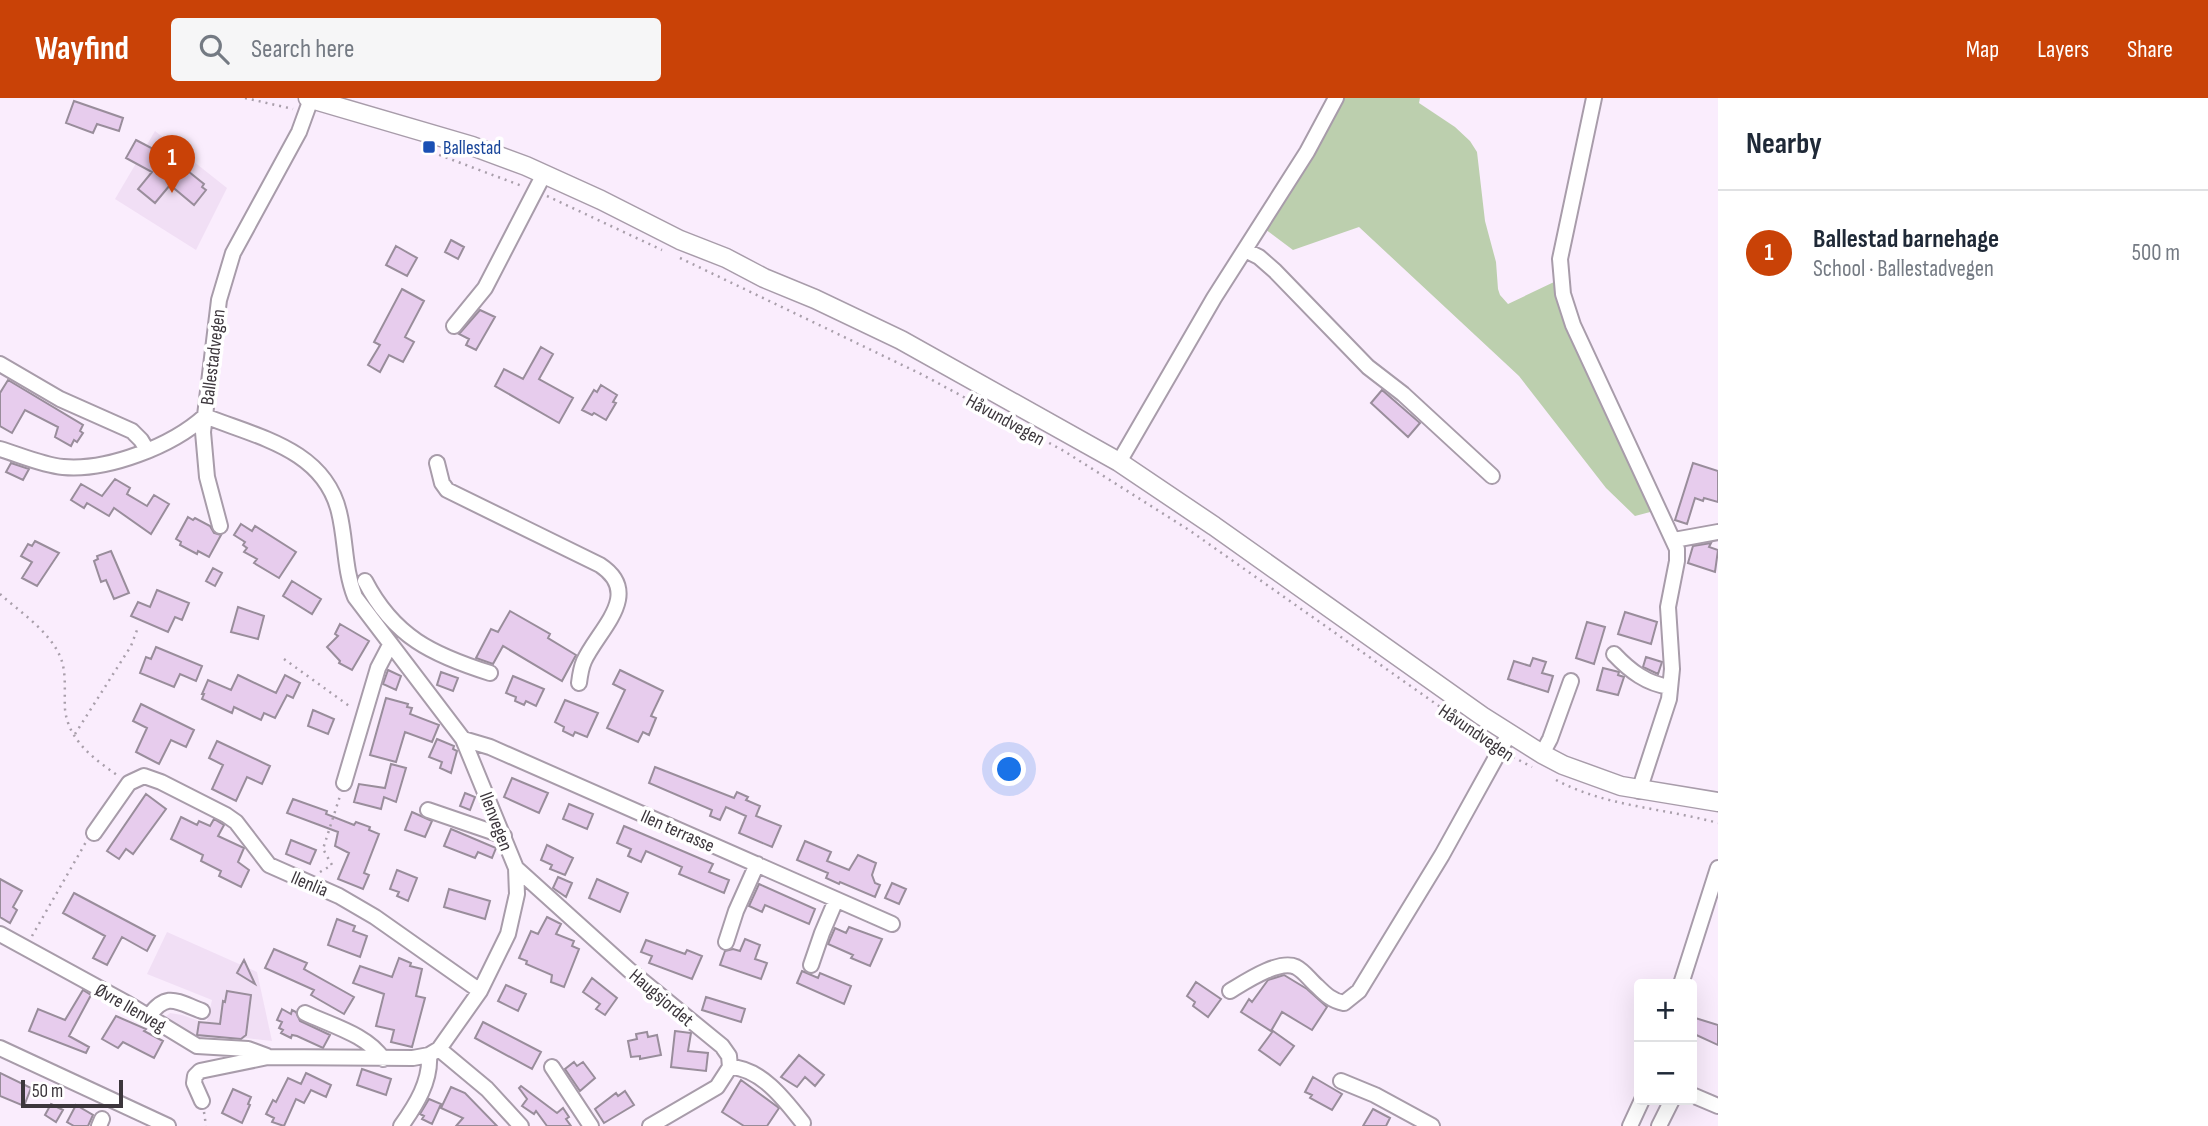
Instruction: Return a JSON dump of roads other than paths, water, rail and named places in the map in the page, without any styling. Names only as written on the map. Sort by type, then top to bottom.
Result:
[{"type":"main road","name":"Håvundvegen","points":[[309,102],[472,146],[544,174],[635,219],[726,258],[901,340],[1119,462],[1509,734],[1541,763],[1639,791],[1718,802]]},
{"type":"street","points":[[1119,462],[1214,298],[1307,152],[1336,98]]},
{"type":"street","points":[[1594,98],[1563,242],[1560,273],[1563,294],[1573,325],[1674,540],[1677,561],[1668,607],[1672,669],[1670,687],[1665,715],[1639,791]]},
{"type":"street","name":"Ballestadvegen","points":[[0,449],[61,467],[100,466],[165,444],[188,432],[205,416],[219,300],[227,269],[255,210],[299,132],[309,102]]},
{"type":"street","points":[[454,326],[485,288],[544,174]]},
{"type":"street","points":[[1245,250],[1259,257],[1275,271],[1368,367],[1403,394],[1492,476]]},
{"type":"street","points":[[0,364],[60,399],[132,431],[147,450]]},
{"type":"street","points":[[205,416],[203,432],[207,477],[220,526]]},
{"type":"street","name":"Ilenvegen","points":[[205,416],[299,454],[325,479],[339,511],[349,584],[355,597],[463,739],[516,868],[517,894],[508,934],[480,991],[434,1052]]},
{"type":"street","points":[[437,463],[447,490],[600,565],[613,575],[618,589],[617,606],[583,662],[579,683]]},
{"type":"street","points":[[1674,540],[1718,532]]},
{"type":"street","points":[[365,581],[371,593],[397,625],[429,651],[453,662],[490,673]]},
{"type":"street","points":[[344,783],[377,668],[390,645]]},
{"type":"street","points":[[1614,654],[1642,678],[1670,687]]},
{"type":"street","points":[[1541,763],[1571,681]]},
{"type":"street","points":[[1230,991],[1264,972],[1287,965],[1301,971],[1327,996],[1338,1002],[1344,1003],[1351,999],[1359,991],[1425,884],[1509,734]]},
{"type":"street","name":"Ilen terrasse","points":[[463,739],[490,747],[892,924]]},
{"type":"street","name":"Ilenlia","points":[[94,832],[130,783],[144,776],[160,782],[236,822],[269,865],[312,883],[375,917],[480,991]]},
{"type":"street","points":[[428,810],[504,836]]},
{"type":"street","points":[[726,942],[736,911],[757,864]]},
{"type":"street","name":"Haugsjordet","points":[[516,868],[619,961],[722,1046],[729,1056],[730,1067]]},
{"type":"street","points":[[1683,979],[1718,868]]},
{"type":"street","points":[[811,965],[821,933],[836,900]]},
{"type":"street","name":"Øvre Ilenveg","points":[[0,934],[149,1016],[197,1046],[248,1049],[268,1057]]},
{"type":"street","points":[[149,1016],[158,1003],[169,1000],[202,1011]]},
{"type":"street","points":[[305,1013],[364,1041],[383,1059]]},
{"type":"street","points":[[0,1048],[168,1126]]},
{"type":"street","points":[[202,1101],[194,1083],[194,1076],[200,1071],[268,1057],[383,1059],[413,1058],[434,1052]]},
{"type":"street","points":[[401,1126],[418,1099],[429,1074],[434,1052]]},
{"type":"street","points":[[434,1052],[487,1089],[521,1126]]},
{"type":"street","points":[[552,1067],[591,1126]]},
{"type":"street","points":[[650,1126],[717,1087],[730,1067],[742,1068],[754,1074],[784,1099],[803,1123]]},
{"type":"street","points":[[1341,1081],[1375,1095],[1432,1126]]},
{"type":"street","points":[[1697,1097],[1718,1107]]},
{"type":"street","points":[[1630,1126],[1640,1105]]},
{"type":"street","points":[[1659,1126],[1670,1105]]},
{"type":"place","name":"Ballestad","points":[[429,147]]},
{"type":"place","name":"Ballestad barnehage","points":[[172,193]]}]
